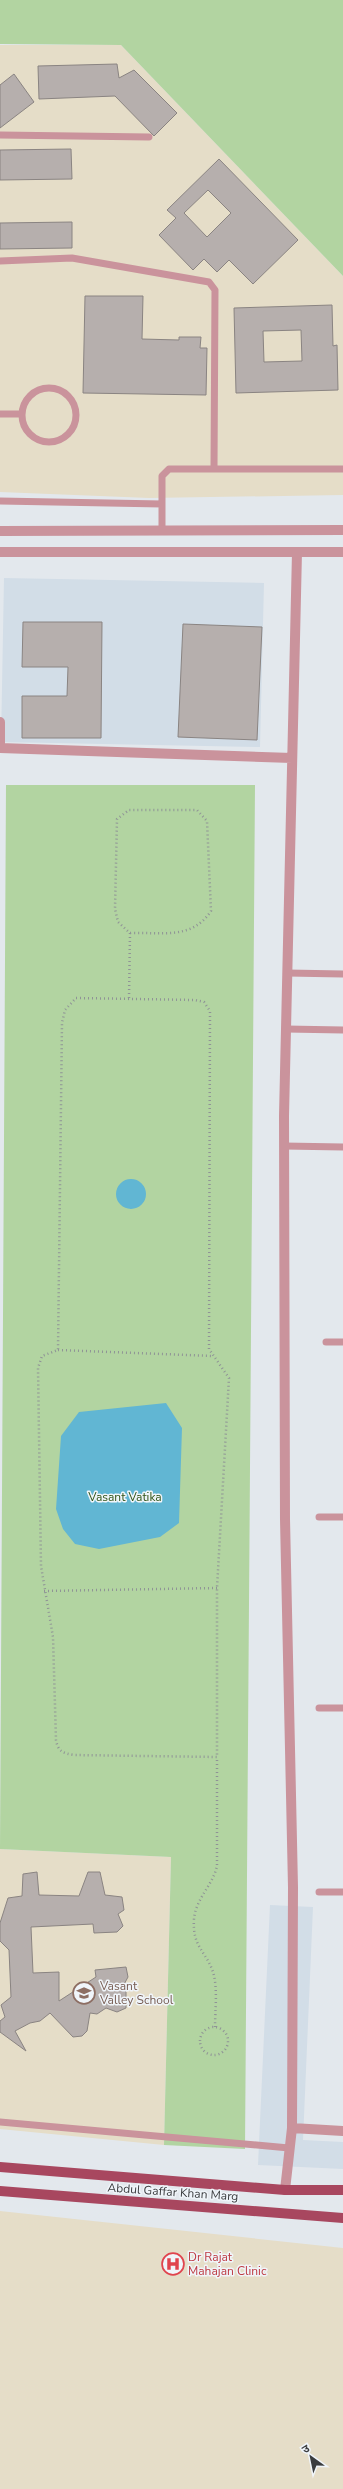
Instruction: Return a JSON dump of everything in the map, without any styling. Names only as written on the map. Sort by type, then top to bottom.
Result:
[{"type":"main road","name":"Abdul Gaffar Khan Marg","points":[[0,2167],[285,2190],[343,2190]]},
{"type":"main road","name":"Abdul Gaffar Khan Marg","points":[[0,2191],[343,2218]]},
{"type":"street","points":[[0,531],[343,530]]},
{"type":"street","points":[[0,552],[343,552]]},
{"type":"street","points":[[285,2190],[292,2128],[293,1887],[285,1518],[284,1146],[297,552]]},
{"type":"street","points":[[0,722],[0,748],[292,758]]},
{"type":"street","points":[[292,2128],[343,2132]]},
{"type":"lane","points":[[0,135],[149,137]]},
{"type":"lane","points":[[0,261],[72,258],[209,282],[215,290],[214,469]]},
{"type":"lane","points":[[45,389],[54,389],[70,398],[76,414],[71,431],[57,441],[48,442],[32,436],[25,426],[22,414],[29,397],[45,389]]},
{"type":"lane","points":[[0,414],[22,414]]},
{"type":"lane","points":[[162,531],[162,476],[165,472],[176,467],[214,469],[343,469]]},
{"type":"lane","points":[[0,501],[162,504]]},
{"type":"lane","points":[[287,973],[343,974]]},
{"type":"lane","points":[[286,1029],[343,1030]]},
{"type":"lane","points":[[284,1146],[343,1147]]},
{"type":"lane","points":[[326,1342],[343,1342]]},
{"type":"lane","points":[[319,1517],[343,1517]]},
{"type":"lane","points":[[319,1708],[343,1708]]},
{"type":"lane","points":[[319,1892],[343,1892]]},
{"type":"lane","points":[[0,2122],[289,2148]]},
{"type":"path","points":[[129,998],[130,933],[118,922],[116,909],[117,819],[129,810],[197,810],[207,821],[212,911],[196,928],[187,932],[130,933]]},
{"type":"path","points":[[58,1350],[61,1051],[65,1010],[76,998],[196,1000],[204,1002],[210,1012],[209,1349],[229,1378],[217,1588],[217,1866],[212,1881],[197,1904],[194,1919],[195,1939],[213,1972],[215,2028]]},
{"type":"path","points":[[214,1356],[58,1350],[42,1356],[38,1368],[41,1566],[44,1591],[53,1637],[57,1748],[62,1753],[74,1756],[217,1757]]},
{"type":"path","points":[[44,1591],[217,1588]]},
{"type":"path","points":[[215,2028],[223,2031],[228,2038],[224,2051],[216,2055],[207,2053],[201,2042],[206,2030],[215,2028]]},
{"type":"shaded area","points":[[0,45],[121,45],[343,276],[343,495],[149,498],[0,492]]},
{"type":"shaded area","points":[[4,578],[264,583],[260,747],[1,742]]},
{"type":"shaded area","name":"Vasant Valley School","points":[[0,1849],[171,1857],[164,2145],[0,2129]]},
{"type":"shaded area","points":[[270,1905],[313,1907],[303,2140],[343,2142],[343,2169],[258,2165]]},
{"type":"shaded area","points":[[0,2211],[343,2248],[343,2489],[0,2489]]},
{"type":"green space","points":[[0,0],[343,0],[343,276],[121,45],[0,44]]},
{"type":"green space","name":"Vasant Vatika","points":[[6,785],[255,785],[245,2149],[164,2145],[171,1857],[0,1849]]},
{"type":"water","points":[[131,1179],[142,1183],[146,1194],[142,1205],[131,1209],[120,1205],[116,1194],[120,1183]]},
{"type":"water","points":[[166,1403],[182,1428],[179,1523],[160,1537],[99,1549],[75,1544],[63,1529],[56,1509],[61,1436],[79,1412]]},
{"type":"building","points":[[117,64],[119,78],[134,70],[177,113],[154,136],[115,96],[39,99],[38,66]]},
{"type":"building","points":[[14,74],[34,102],[0,128],[0,85]]},
{"type":"building","points":[[71,149],[72,179],[0,180],[0,150]]},
{"type":"building","points":[[219,159],[298,240],[253,284],[229,260],[217,272],[204,259],[193,270],[159,235],[176,218],[167,210]],"holes":[[[208,190],[231,213],[207,237],[184,213]]]},
{"type":"building","points":[[72,222],[72,248],[0,249],[0,223]]},
{"type":"building","points":[[85,296],[143,296],[142,339],[179,340],[179,337],[201,337],[200,348],[207,348],[206,395],[83,393]]},
{"type":"building","points":[[332,305],[333,346],[337,345],[338,390],[236,393],[234,308]],"holes":[[[301,330],[302,361],[264,362],[263,331]]]},
{"type":"building","points":[[23,622],[102,622],[101,738],[22,738],[22,696],[67,696],[68,667],[22,667]]},
{"type":"building","points":[[183,624],[262,627],[257,740],[178,737]]},
{"type":"building","points":[[37,1872],[39,1895],[79,1896],[88,1872],[100,1872],[105,1895],[122,1897],[124,1910],[118,1914],[123,1926],[117,1932],[94,1933],[93,1924],[31,1927],[33,1973],[59,1972],[59,2001],[96,1977],[95,1970],[126,1967],[128,1977],[122,1988],[126,1992],[126,2008],[117,2012],[106,2008],[97,2014],[90,2013],[87,2031],[82,2036],[73,2037],[50,2013],[40,2021],[30,2023],[15,2031],[26,2051],[0,2032],[0,2021],[5,2017],[1,2005],[11,1997],[9,1950],[0,1941],[0,1923],[8,1898],[22,1896],[23,1874]]},
{"type":"place","name":"Vasant Valley School","points":[[84,1993]]},
{"type":"place","name":"Dr Rajat Mahajan Clinic","points":[[173,2264]]}]
